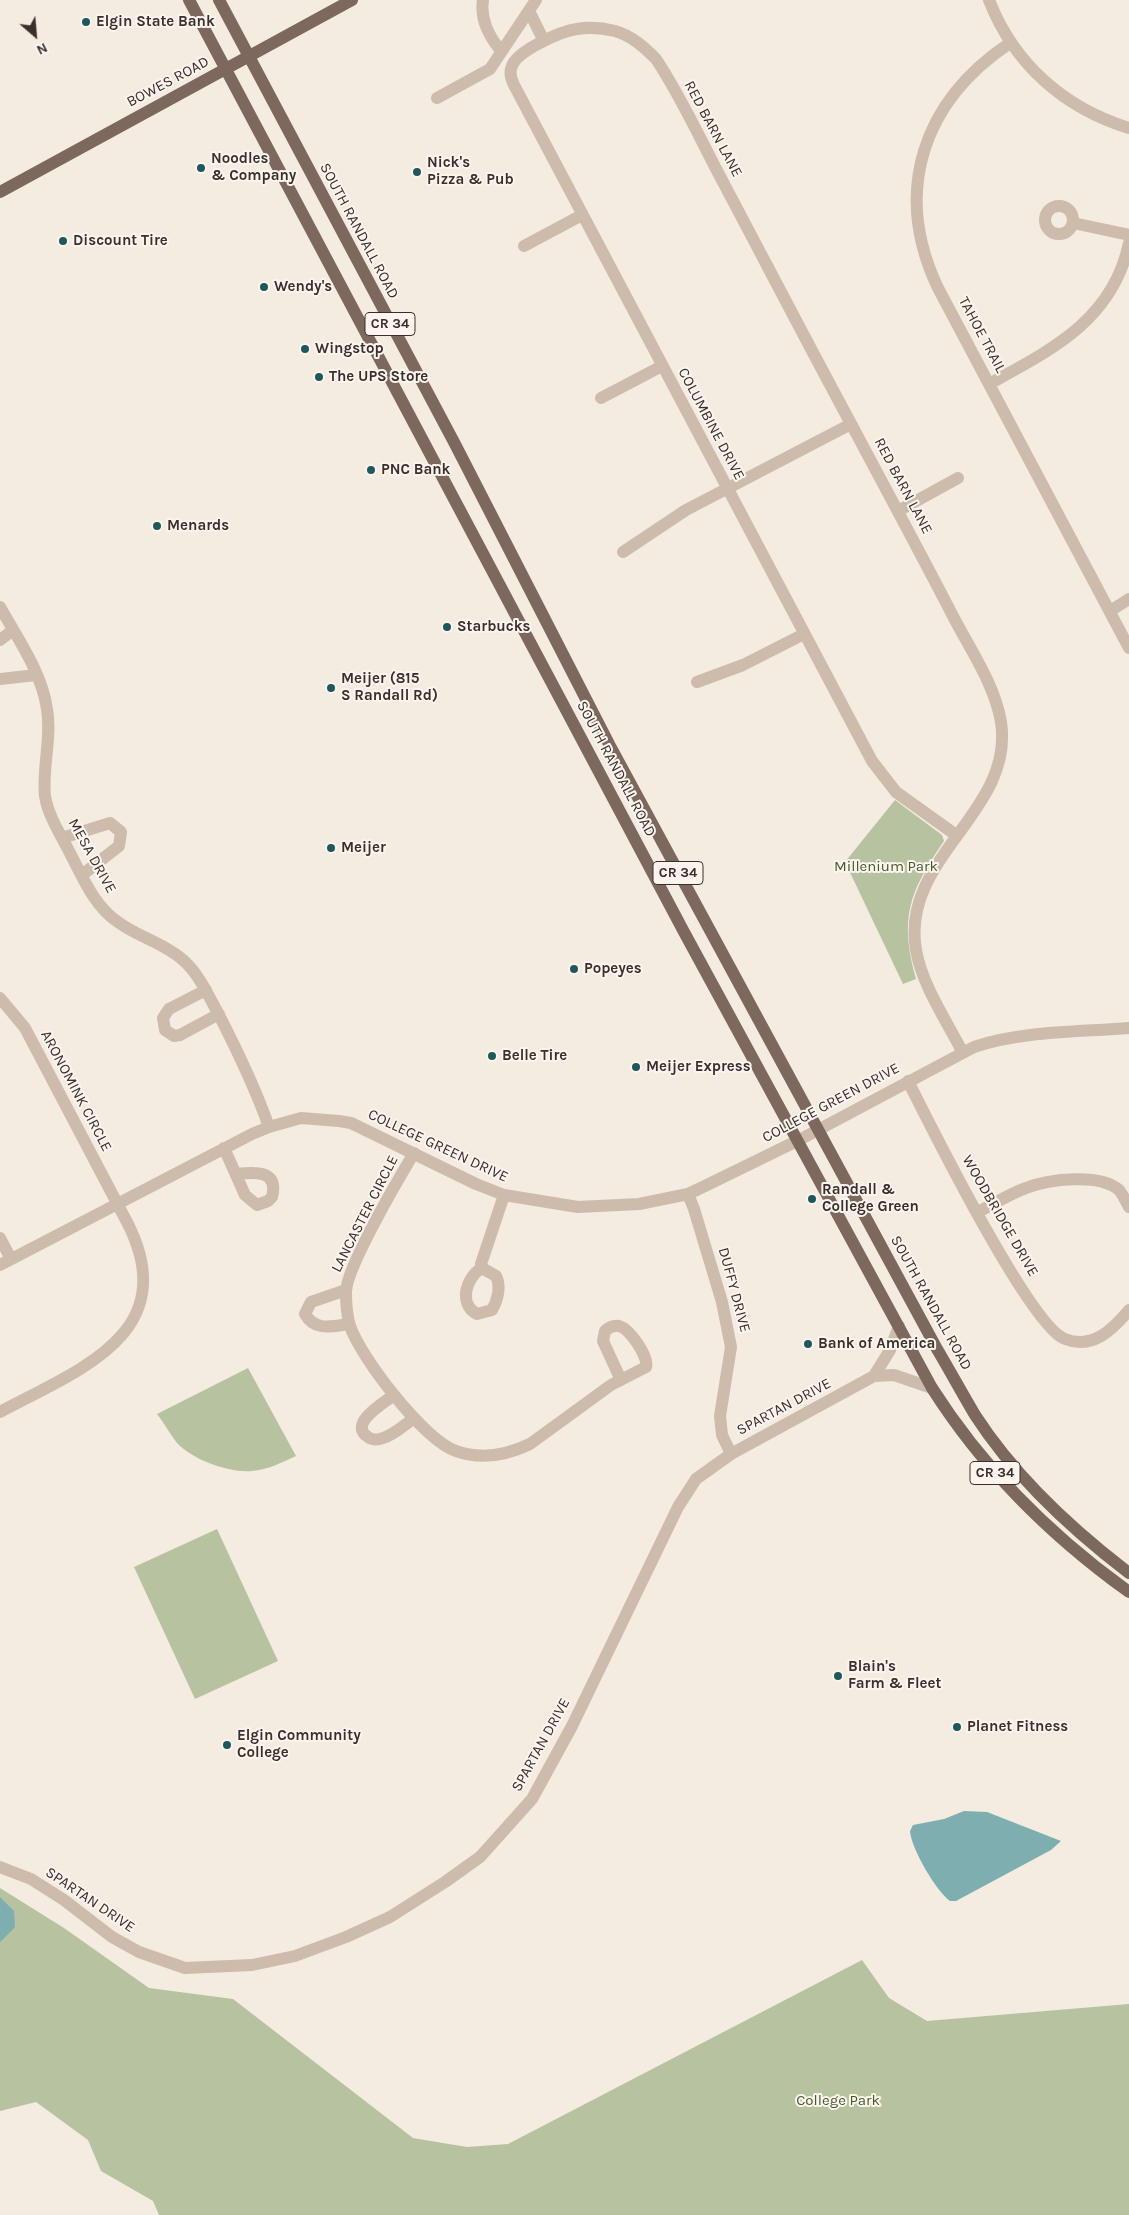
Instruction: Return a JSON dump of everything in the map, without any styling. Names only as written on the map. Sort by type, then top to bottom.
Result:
[{"type":"main road","name":"CR 34","points":[[189,0],[225,70]]},
{"type":"main road","name":"CR 34","points":[[219,0],[248,57]]},
{"type":"main road","name":"BOWES ROAD","points":[[0,192],[352,0]]},
{"type":"main road","name":"SOUTH RANDALL ROAD","points":[[248,57],[460,453],[609,744],[910,1301],[986,1430],[1020,1474],[1064,1520],[1129,1573]]},
{"type":"main road","name":"SOUTH RANDALL ROAD","points":[[225,70],[684,932],[932,1388],[951,1417],[978,1451],[1026,1506],[1082,1558],[1129,1592]]},
{"type":"street","points":[[483,0],[483,19],[487,31],[501,50]]},
{"type":"street","points":[[437,98],[486,73],[494,64],[501,50],[536,0]]},
{"type":"street","points":[[989,0],[1010,43],[1038,76],[1064,98],[1094,115],[1129,128]]},
{"type":"street","points":[[529,11],[544,41]]},
{"type":"street","name":"RED BARN LANE","points":[[544,41],[575,29],[601,29],[626,36],[638,42],[656,59],[989,685],[1001,723],[1000,750],[992,781],[984,797],[926,881],[920,897],[915,928],[916,950],[922,970],[962,1051]]},
{"type":"street","name":"COLUMBINE DRIVE","points":[[544,41],[514,60],[511,71],[512,80],[582,215],[872,761],[896,792],[956,835]]},
{"type":"street","name":"TAHOE TRAIL","points":[[1010,43],[994,54],[961,83],[939,115],[922,156],[917,193],[919,230],[927,261],[938,288],[1129,648]]},
{"type":"street","points":[[524,246],[582,215]]},
{"type":"street","points":[[1073,224],[1129,235]]},
{"type":"street","points":[[990,384],[1060,344],[1087,320],[1100,306],[1112,287],[1129,244]]},
{"type":"street","points":[[601,398],[662,366]]},
{"type":"street","points":[[623,552],[664,523],[851,424]]},
{"type":"street","points":[[898,511],[958,478]]},
{"type":"street","points":[[1110,611],[1129,599]]},
{"type":"street","name":"MESA DRIVE","points":[[0,607],[43,690],[48,710],[46,798],[62,838],[104,911],[117,922],[183,959],[206,990],[246,1069],[269,1127]]},
{"type":"street","points":[[0,640],[13,630]]},
{"type":"street","points":[[697,682],[755,660],[804,634]]},
{"type":"street","points":[[0,679],[36,675]]},
{"type":"street","points":[[62,838],[110,824],[121,832],[119,846],[82,875]]},
{"type":"street","points":[[206,990],[169,1009],[163,1018],[165,1030],[174,1036],[180,1035],[219,1014]]},
{"type":"street","name":"ARONOMINK CIRCLE","points":[[0,998],[25,1028],[134,1235],[141,1258],[142,1293],[136,1316],[115,1344],[98,1359],[0,1412]]},
{"type":"street","name":"COLLEGE GREEN DRIVE","points":[[6,1262],[224,1148],[269,1127],[301,1118],[351,1123],[476,1184],[504,1195],[578,1207],[639,1204],[688,1194],[818,1130],[962,1051],[999,1040],[1129,1028]]},
{"type":"street","name":"WOODBRIDGE DRIVE","points":[[908,1081],[1012,1273],[1046,1324],[1058,1336],[1067,1340],[1086,1342],[1099,1338],[1111,1330],[1129,1310]]},
{"type":"street","points":[[224,1148],[236,1174]]},
{"type":"street","name":"LANCASTER CIRCLE","points":[[414,1153],[355,1264],[346,1290],[350,1324],[359,1345],[414,1420],[440,1442],[458,1452],[478,1456],[508,1453],[530,1444],[621,1380],[646,1367],[647,1358],[644,1352],[625,1329],[617,1326],[605,1331],[603,1341],[621,1380]]},
{"type":"street","points":[[978,1212],[1028,1187],[1042,1183],[1093,1179],[1107,1183],[1118,1190],[1129,1207]]},
{"type":"street","name":"DUFFY DRIVE","points":[[688,1194],[722,1302],[732,1347],[720,1416],[722,1435],[731,1454]]},
{"type":"street","points":[[482,1268],[481,1264],[504,1195]]},
{"type":"street","points":[[0,1238],[6,1262]]},
{"type":"street","points":[[346,1290],[310,1302],[306,1314],[309,1321],[315,1326],[325,1327],[350,1324]]},
{"type":"street","name":"SPARTAN DRIVE","points":[[0,1867],[30,1879],[64,1900],[112,1937],[139,1952],[185,1968],[252,1966],[295,1956],[390,1918],[480,1857],[532,1799],[572,1726],[678,1507],[696,1479],[731,1454],[874,1376],[890,1350],[899,1326]]},
{"type":"street","points":[[874,1376],[894,1375],[932,1388]]},
{"type":"street","points":[[394,1394],[366,1417],[362,1423],[362,1431],[366,1436],[374,1440],[383,1439],[414,1420]]},
{"type":"green space","name":"Millenium Park","points":[[895,800],[942,835],[944,841],[915,891],[908,922],[908,939],[916,979],[903,984],[845,862]]},
{"type":"green space","points":[[248,1368],[296,1456],[263,1469],[243,1471],[222,1468],[192,1455],[177,1443],[157,1414]]},
{"type":"green space","points":[[217,1529],[278,1661],[195,1699],[134,1567]]},
{"type":"green space","name":"College Park","points":[[0,1888],[64,1928],[149,1988],[233,1999],[413,2138],[467,2147],[508,2144],[862,1960],[889,1998],[927,2021],[1129,2004],[1129,2215],[159,2215],[153,2201],[101,2171],[88,2140],[36,2102],[0,2111]]},
{"type":"water","points":[[964,1811],[987,1812],[1061,1841],[1051,1850],[956,1901],[950,1901],[944,1896],[925,1869],[911,1838],[910,1831],[913,1825],[944,1819]]},
{"type":"water","points":[[0,1897],[14,1911],[15,1927],[0,1942]]},
{"type":"place","name":"Elgin State Bank","points":[[86,22]]},
{"type":"place","name":"Noodles & Company","points":[[201,168]]},
{"type":"place","name":"Nick's Pizza & Pub","points":[[417,172]]},
{"type":"place","name":"Discount Tire","points":[[63,241]]},
{"type":"place","name":"Wendy's","points":[[264,287]]},
{"type":"place","name":"Wingstop","points":[[305,349]]},
{"type":"place","name":"The UPS Store","points":[[319,377]]},
{"type":"place","name":"PNC Bank","points":[[371,470]]},
{"type":"place","name":"Menards","points":[[157,526]]},
{"type":"place","name":"Starbucks","points":[[447,627]]},
{"type":"place","name":"Meijer (815 S Randall Rd)","points":[[331,688]]},
{"type":"place","name":"Meijer","points":[[331,848]]},
{"type":"place","name":"Popeyes","points":[[574,969]]},
{"type":"place","name":"Belle Tire","points":[[492,1056]]},
{"type":"place","name":"Meijer Express","points":[[636,1067]]},
{"type":"place","name":"Randall & College Green","points":[[812,1199]]},
{"type":"place","name":"Bank of America","points":[[808,1344]]},
{"type":"place","name":"Blain's Farm & Fleet","points":[[838,1676]]},
{"type":"place","name":"Planet Fitness","points":[[957,1727]]},
{"type":"place","name":"Elgin Community College","points":[[227,1745]]}]
